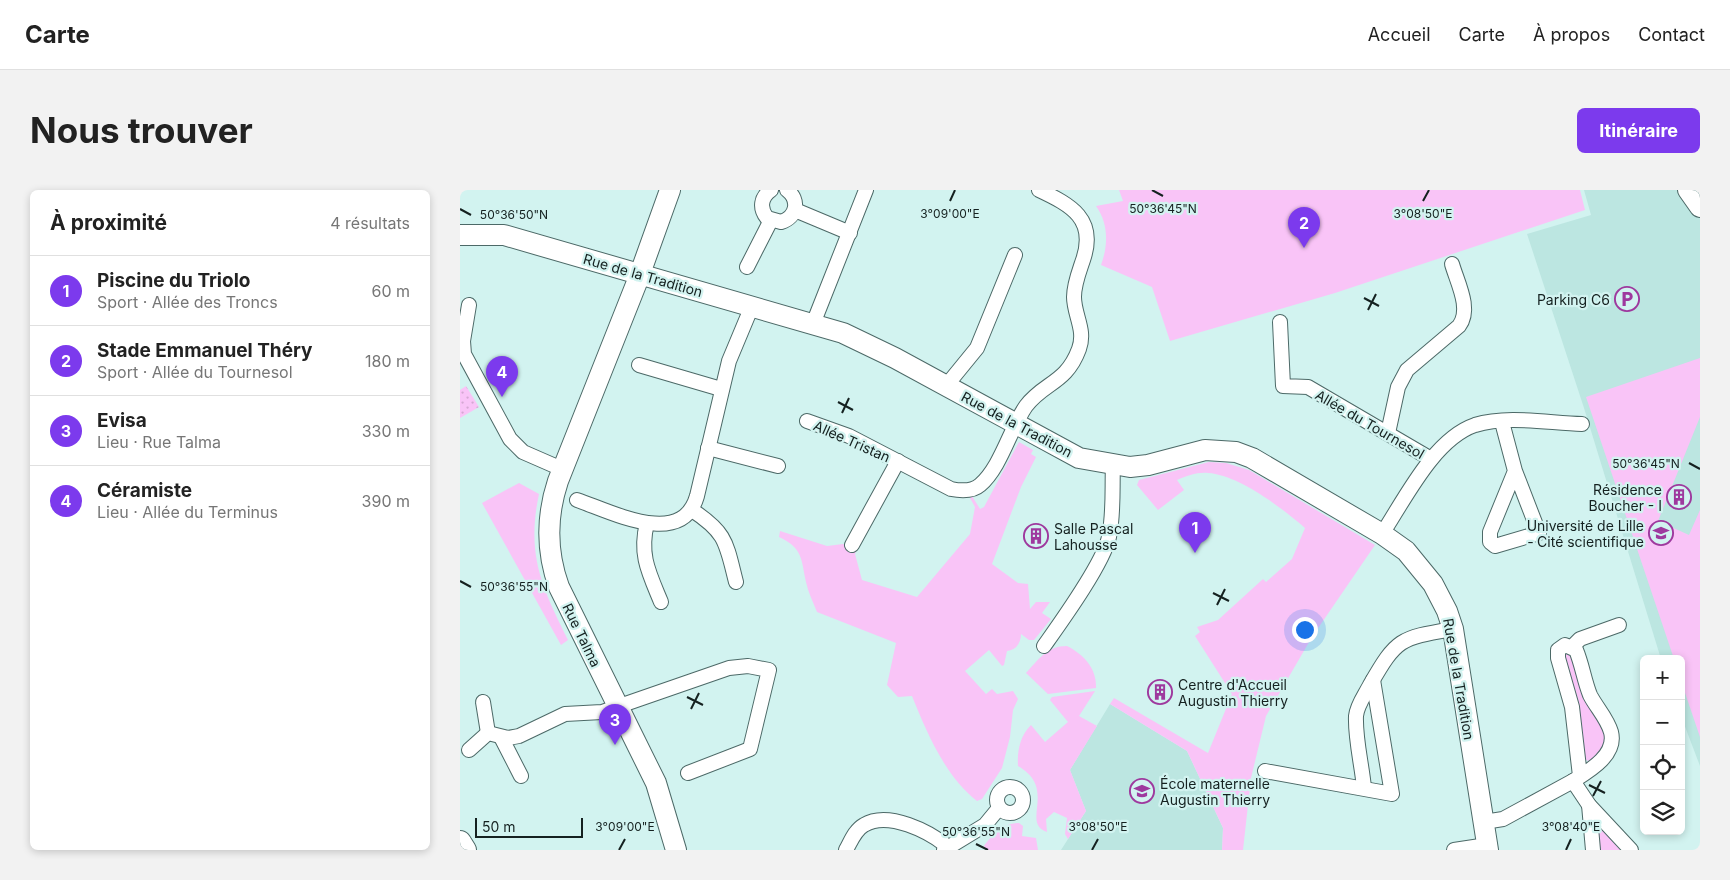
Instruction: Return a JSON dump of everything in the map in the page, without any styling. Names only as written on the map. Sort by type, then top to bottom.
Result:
[{"type":"main road","points":[[460,842],[465,850]]},
{"type":"street","name":"Rue Talma","points":[[670,190],[640,274],[562,470],[550,510],[549,532],[552,566],[565,601],[656,783],[676,850]]},
{"type":"street","points":[[771,190],[765,195],[762,204],[764,214],[771,220],[786,221],[795,210],[795,201],[787,190]]},
{"type":"street","points":[[814,324],[866,190]]},
{"type":"street","name":"Allée Tristan","points":[[807,420],[849,436],[951,489],[972,490],[984,481],[1031,400],[1057,382],[1068,370],[1079,350],[1082,336],[1074,295],[1087,248],[1086,227],[1069,206],[1039,190]]},
{"type":"street","points":[[1688,190],[1700,207]]},
{"type":"street","points":[[795,210],[850,233]]},
{"type":"street","points":[[747,266],[771,220]]},
{"type":"street","name":"Rue de la Tradition","points":[[460,235],[504,235],[814,324],[872,346],[1079,458],[1141,467],[1195,451],[1216,450],[1236,452],[1263,463],[1382,534],[1406,551],[1427,575],[1440,596],[1453,629],[1488,848]]},
{"type":"street","points":[[946,386],[977,348],[1016,255]]},
{"type":"street","points":[[1388,433],[1398,387],[1407,370],[1459,326],[1464,318],[1464,305],[1452,264]]},
{"type":"street","points":[[470,305],[463,341],[464,354],[504,431],[523,452],[562,470]]},
{"type":"street","points":[[577,500],[647,523],[659,525],[674,523],[692,510],[721,389],[732,352],[752,306]]},
{"type":"street","name":"Allée du Tournesol","points":[[1280,322],[1283,386],[1308,387],[1431,459]]},
{"type":"street","points":[[638,364],[721,389]]},
{"type":"street","points":[[1502,422],[1515,471],[1539,533],[1495,546],[1490,542],[1490,532],[1515,471]]},
{"type":"street","points":[[1382,534],[1431,459],[1448,443],[1469,428],[1502,422],[1582,424]]},
{"type":"street","points":[[708,448],[778,466]]},
{"type":"street","name":"Allée Tristan","points":[[852,545],[898,461]]},
{"type":"street","points":[[1044,646],[1107,544],[1111,520],[1112,464]]},
{"type":"street","points":[[692,510],[721,533],[736,582]]},
{"type":"street","points":[[647,523],[643,538],[643,554],[660,602]]},
{"type":"street","points":[[1572,647],[1580,639],[1619,624]]},
{"type":"street","points":[[1364,788],[1356,718],[1359,706],[1373,680],[1391,652],[1403,641],[1418,635],[1453,629]]},
{"type":"street","points":[[1484,822],[1503,819],[1577,779],[1605,756],[1612,738],[1608,726],[1590,695],[1578,656],[1572,647],[1568,645],[1561,647],[1558,658],[1572,708],[1577,779],[1589,805],[1631,850]]},
{"type":"street","points":[[488,732],[502,737],[519,736],[565,714],[595,714],[730,668],[748,666],[769,670],[750,749],[688,772]]},
{"type":"street","points":[[1265,771],[1392,794],[1373,680]]},
{"type":"street","points":[[483,702],[488,732]]},
{"type":"street","points":[[469,750],[488,732]]},
{"type":"street","points":[[502,737],[521,776]]},
{"type":"street","points":[[1589,805],[1593,850]]},
{"type":"street","points":[[846,850],[858,830],[869,822],[881,820],[920,828],[946,848],[985,825],[999,808]]},
{"type":"street","points":[[1454,850],[1488,848]]},
{"type":"shaded area","points":[[1119,190],[1580,190],[1585,210],[1335,293],[1170,341],[1152,287],[1101,265],[1106,235],[1103,220],[1096,206],[1123,201]]},
{"type":"shaded area","name":"Université de Lille ‐ Cité scientifique","points":[[1584,190],[1700,190],[1700,766],[1685,727],[1685,655],[1660,655],[1584,408],[1527,234],[1591,215]]},
{"type":"shaded area","points":[[1700,358],[1700,417],[1658,521],[1689,535],[1700,510],[1700,737],[1685,693],[1685,655],[1673,655],[1586,397]]},
{"type":"shaded area","points":[[466,386],[479,407],[460,418],[460,390]]},
{"type":"shaded area","points":[[1019,442],[1033,450],[1031,454],[1036,457],[1021,487],[992,564],[1018,583],[1028,584],[1030,609],[1036,602],[1050,602],[1042,613],[1051,619],[1034,640],[1029,640],[1021,634],[1017,646],[1007,651],[1004,665],[1002,666],[989,650],[965,671],[986,694],[992,689],[997,694],[1013,691],[1018,699],[1013,710],[1010,737],[1002,768],[982,799],[977,801],[946,767],[912,696],[898,697],[887,685],[896,643],[817,612],[808,590],[800,555],[793,545],[779,537],[780,531],[827,546],[843,544],[857,549],[855,554],[862,580],[917,597],[970,534],[975,507],[970,498],[972,496],[980,509],[984,507]]},
{"type":"shaded area","points":[[1209,462],[1226,463],[1249,470],[1375,545],[1312,637],[1266,716],[1251,778],[1243,850],[1222,850],[1223,828],[1187,751],[1110,704],[1114,698],[1208,753],[1232,694],[1195,636],[1200,632],[1197,627],[1218,620],[1263,579],[1266,582],[1292,559],[1305,528],[1260,494],[1220,475],[1200,473],[1177,480],[1184,490],[1158,510],[1137,485],[1139,480]]},
{"type":"shaded area","points":[[519,483],[539,494],[534,535],[536,553],[544,587],[568,640],[561,645],[482,503]]},
{"type":"shaded area","points":[[1067,646],[1088,662],[1094,674],[1096,688],[1048,694],[1026,673],[1039,658],[1049,651],[1054,648]]},
{"type":"shaded area","points":[[1563,652],[1570,652],[1608,742],[1592,763],[1583,758]]},
{"type":"shaded area","points":[[1095,691],[1079,716],[1097,726],[1070,770],[1086,811],[1068,839],[1065,834],[1067,818],[1054,812],[1046,819],[1047,832],[1040,828],[1037,821],[1038,795],[1036,785],[1030,775],[1018,766],[1019,749],[1024,734],[1031,725],[1045,742],[1068,722],[1050,700],[1052,697]]},
{"type":"shaded area","name":"École maternelle Augustin Thierry","points":[[1110,704],[1187,751],[1223,828],[1222,850],[1061,850],[1086,811],[1070,770]]},
{"type":"shaded area","points":[[1595,820],[1625,850],[1596,850]]},
{"type":"shaded area","points":[[1019,823],[1023,826],[1022,836],[1036,838],[1038,850],[986,850],[984,846],[998,830],[1007,825]]},
{"type":"place","name":"Stade Emmanuel Théry","points":[[1304,248]]},
{"type":"place","name":"Parking C6","points":[[1627,299]]},
{"type":"place","name":"Céramiste","points":[[502,397]]},
{"type":"place","name":"Résidence Boucher - I","points":[[1679,497]]},
{"type":"place","name":"Université de Lille ‐ Cité scientifique","points":[[1661,533]]},
{"type":"place","name":"Salle Pascal Lahousse","points":[[1036,536]]},
{"type":"place","name":"Piscine du Triolo","points":[[1195,553]]},
{"type":"place","name":"Centre d'Accueil Augustin Thierry","points":[[1160,692]]},
{"type":"place","name":"Evisa","points":[[615,745]]},
{"type":"place","name":"École maternelle Augustin Thierry","points":[[1142,791]]}]
